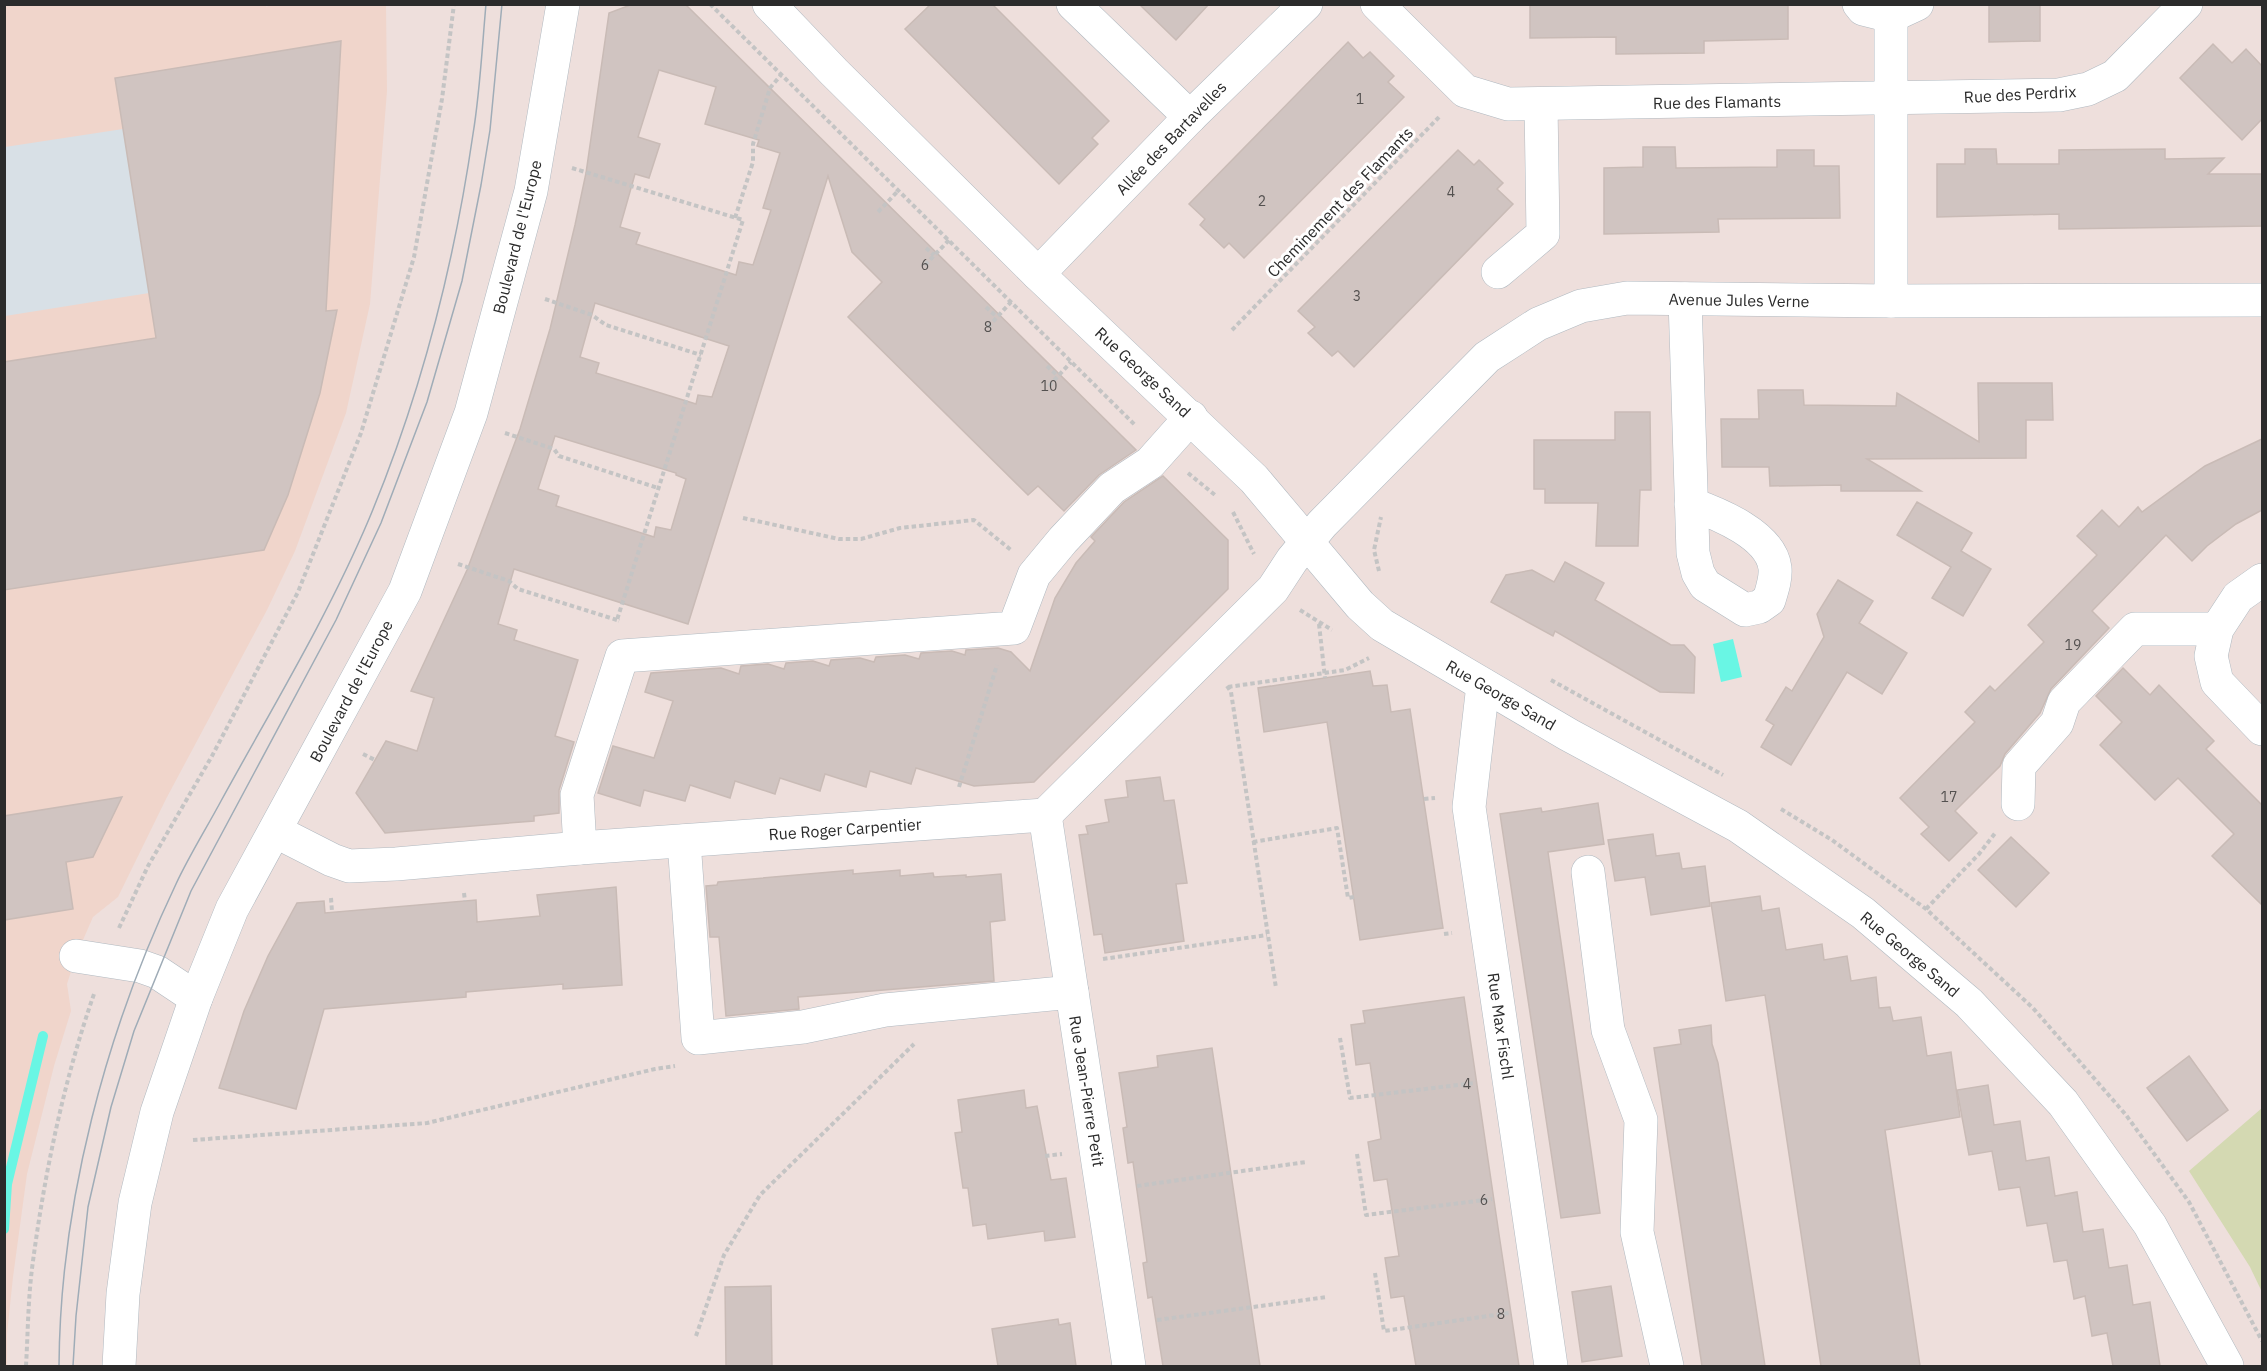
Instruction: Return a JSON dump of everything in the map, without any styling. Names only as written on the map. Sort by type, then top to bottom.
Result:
[{"type":"street","name":"Boulevard de l'Europe","points":[[119,1366],[123,1294],[135,1203],[157,1112],[196,998],[232,909],[405,591],[471,413],[531,190],[563,4]]},
{"type":"street","name":"Rue George Sand","points":[[770,4],[834,72],[1038,274],[1254,479],[1360,605],[1382,625],[1569,735],[1738,826],[1863,913],[1969,1003],[2063,1103],[2150,1225],[2227,1366]]},
{"type":"street","points":[[1073,4],[1190,117]]},
{"type":"street","name":"Allée des Bartavelles","points":[[1038,274],[1190,117],[1306,4]]},
{"type":"street","name":"Rue des Flamants","points":[[1377,4],[1465,91],[1508,104],[1892,99]]},
{"type":"street","points":[[1859,4],[1863,9],[1904,10],[1892,99],[1891,301]]},
{"type":"street","name":"Rue des Perdrix","points":[[1892,99],[2059,95],[2088,89],[2115,76],[2186,4]]},
{"type":"street","points":[[1498,272],[1543,234],[1541,104]]},
{"type":"street","name":"Avenue Jules Verne","points":[[1308,542],[1322,524],[1487,357],[1538,324],[1581,306],[1627,298],[1891,301],[2262,300]]},
{"type":"street","points":[[1685,299],[1691,504]]},
{"type":"street","points":[[580,848],[577,795],[622,656],[1014,627],[1037,572],[1112,488],[1150,463],[1191,417]]},
{"type":"street","points":[[1045,815],[1273,589],[1308,542]]},
{"type":"street","points":[[2262,580],[2238,597],[2217,629],[2211,656],[2217,682],[2262,729]]},
{"type":"street","points":[[2018,804],[2019,766],[2057,723],[2064,702],[2135,629],[2217,629]]},
{"type":"street","name":"Rue Max Fischl","points":[[1483,685],[1469,807],[1551,1366]]},
{"type":"street","name":"Rue Roger Carpentier","points":[[275,831],[332,860],[349,866],[1045,815]]},
{"type":"street","name":"Rue Jean-Pierre Petit","points":[[1045,815],[1129,1366]]},
{"type":"street","points":[[684,841],[698,1038],[803,1027],[885,1011],[1072,992]]},
{"type":"street","points":[[1588,872],[1608,1030],[1641,1120],[1637,1232],[1667,1366]]},
{"type":"street","points":[[91,958],[140,966],[157,972],[196,998]]},
{"type":"path","points":[[26,1366],[33,1263],[47,1169],[70,1069],[91,958],[212,756],[298,592],[361,433],[414,257],[442,99],[454,4]]},
{"type":"path","points":[[710,4],[1161,450],[1222,500]]},
{"type":"path","points":[[735,218],[753,162],[753,144],[770,88],[781,75]]},
{"type":"path","name":"Cheminement des Flamants","points":[[1232,330],[1465,91]]},
{"type":"path","points":[[572,168],[744,220],[616,620]]},
{"type":"path","points":[[878,212],[898,191]]},
{"type":"path","points":[[925,265],[948,240]]},
{"type":"path","points":[[926,248],[934,255]]},
{"type":"path","points":[[544,299],[592,315],[606,325],[701,355]]},
{"type":"path","points":[[988,327],[1011,302]]},
{"type":"path","points":[[986,307],[997,317]]},
{"type":"path","points":[[1049,386],[1071,362]]},
{"type":"path","points":[[1047,366],[1058,376]]},
{"type":"path","points":[[505,433],[554,449],[559,456],[658,488]]},
{"type":"path","points":[[1230,507],[1254,554]]},
{"type":"path","points":[[1381,579],[1374,550],[1382,513]]},
{"type":"path","points":[[743,518],[839,539],[861,539],[900,528],[974,520],[1037,572]]},
{"type":"path","points":[[458,564],[509,581],[518,589],[626,623]]},
{"type":"path","points":[[1292,605],[1337,633]]},
{"type":"path","points":[[1319,623],[1325,676]]},
{"type":"path","points":[[962,775],[1002,650],[1014,627]]},
{"type":"path","points":[[1209,654],[1231,692],[1276,988]]},
{"type":"path","points":[[1227,687],[1325,676],[1345,670],[1373,656]]},
{"type":"path","points":[[363,753],[375,760]]},
{"type":"path","points":[[1253,842],[1337,828],[1348,898],[1354,897]]},
{"type":"path","points":[[1926,909],[1979,854]]},
{"type":"path","points":[[332,900],[332,912]]},
{"type":"path","points":[[1098,960],[1267,935]]},
{"type":"path","points":[[1340,1038],[1350,1098],[1467,1084]]},
{"type":"path","points":[[696,1336],[724,1255],[760,1195],[915,1043]]},
{"type":"path","points":[[194,1140],[427,1123],[655,1069]]},
{"type":"path","points":[[1045,1156],[1069,1153]]},
{"type":"path","points":[[1357,1154],[1366,1215],[1484,1200]]},
{"type":"path","points":[[1131,1187],[1306,1162]]},
{"type":"path","points":[[1375,1273],[1384,1331],[1501,1314]]},
{"type":"path","points":[[1152,1321],[1327,1297]]},
{"type":"shaded area","points":[[264,4],[267,7],[269,4],[386,5],[387,91],[370,304],[346,413],[295,551],[267,610],[166,799],[118,897],[93,917],[76,956],[67,984],[71,1011],[54,1066],[27,1174],[13,1277],[7,1334],[7,1366],[5,1366],[5,5]]},
{"type":"shaded area","points":[[123,129],[149,293],[5,316],[5,147]]},
{"type":"green space","points":[[2262,1108],[2262,1292],[2250,1267],[2189,1171]]},
{"type":"water","points":[[1733,639],[1742,677],[1721,682],[1713,644]]},
{"type":"building","points":[[633,4],[685,4],[1136,450],[1099,475],[1064,511],[1038,486],[1028,495],[848,317],[882,282],[852,252],[828,176],[688,624],[514,569],[498,624],[517,630],[514,640],[578,660],[555,736],[574,742],[559,790],[559,813],[534,816],[534,821],[385,833],[356,793],[386,741],[417,751],[434,698],[411,691],[467,570],[520,429],[550,329],[586,173],[609,13]],"holes":[[[659,70],[716,87],[705,124],[759,140],[757,146],[780,153],[763,208],[771,210],[753,265],[739,262],[736,275],[636,244],[640,233],[620,227],[635,174],[649,178],[660,144],[638,137]],[[595,303],[729,346],[712,397],[698,395],[696,404],[596,373],[599,363],[580,357]],[[555,436],[676,473],[686,479],[671,530],[656,527],[654,537],[556,506],[559,496],[538,489]]]},
{"type":"building","points":[[1139,4],[1209,4],[1176,40]]},
{"type":"building","points":[[1530,4],[1788,4],[1788,39],[1704,41],[1704,53],[1616,54],[1616,37],[1530,38]]},
{"type":"building","points":[[1989,4],[2040,4],[2040,41],[1989,42]]},
{"type":"building","points":[[930,5],[993,5],[1109,121],[1092,138],[1098,144],[1059,184],[905,29]]},
{"type":"building","points":[[341,41],[326,311],[337,310],[320,393],[288,495],[264,550],[4,590],[4,362],[156,338],[115,78]]},
{"type":"building","points":[[1348,42],[1363,58],[1370,52],[1394,76],[1388,82],[1404,97],[1244,258],[1229,243],[1224,248],[1200,225],[1205,219],[1189,204]]},
{"type":"building","points":[[2213,44],[2232,63],[2246,49],[2262,66],[2262,119],[2242,140],[2180,78]]},
{"type":"building","points":[[1643,147],[1675,147],[1676,168],[1777,167],[1777,150],[1814,150],[1814,166],[1839,166],[1840,218],[1718,219],[1719,232],[1604,234],[1604,168],[1643,167]]},
{"type":"building","points":[[1965,149],[1996,149],[1997,164],[2059,164],[2059,150],[2165,149],[2165,159],[2224,158],[2208,174],[2262,174],[2262,226],[2059,229],[2059,214],[1937,217],[1937,164],[1965,164]]},
{"type":"building","points":[[1458,150],[1474,165],[1479,160],[1503,183],[1497,189],[1513,204],[1354,367],[1338,351],[1332,356],[1308,333],[1315,327],[1298,311]]},
{"type":"building","points":[[1978,383],[2052,383],[2053,420],[2026,420],[2026,458],[1867,459],[1921,491],[1841,491],[1841,485],[1770,486],[1769,467],[1722,467],[1721,419],[1759,419],[1758,390],[1803,390],[1804,405],[1896,406],[1897,393],[1979,442]]},
{"type":"building","points":[[1615,412],[1650,412],[1651,490],[1640,490],[1638,546],[1596,546],[1598,503],[1545,503],[1545,489],[1534,489],[1534,440],[1615,440]]},
{"type":"building","points":[[2262,439],[2262,510],[2236,524],[2207,546],[2192,561],[2166,535],[2092,611],[2109,628],[2051,689],[2040,713],[2005,754],[2000,766],[1955,811],[1977,833],[1949,861],[1921,834],[1929,827],[1900,798],[1975,722],[1965,712],[1990,686],[1995,691],[2044,642],[2028,625],[2097,555],[2077,536],[2102,510],[2119,527],[2138,507],[2142,512],[2205,466]]},
{"type":"building","points":[[1163,476],[1228,540],[1228,589],[1034,782],[974,786],[916,768],[911,784],[870,771],[866,787],[825,774],[820,791],[780,778],[775,794],[735,781],[730,798],[690,785],[685,801],[644,790],[640,806],[598,793],[613,746],[654,758],[673,701],[645,692],[651,673],[721,668],[739,674],[741,666],[768,664],[784,669],[786,663],[813,661],[829,666],[831,660],[860,658],[874,662],[876,657],[905,655],[919,659],[921,653],[952,651],[965,655],[966,650],[998,648],[1011,652],[1030,671],[1055,598],[1076,563],[1095,541],[1091,537],[1124,502]]},
{"type":"building","points":[[1917,502],[1972,533],[1961,551],[1991,569],[1963,616],[1932,598],[1951,567],[1897,535]]},
{"type":"building","points":[[1565,562],[1604,583],[1595,600],[1671,645],[1684,645],[1695,657],[1694,693],[1660,692],[1555,631],[1553,636],[1491,602],[1506,575],[1532,570],[1554,582]]},
{"type":"building","points":[[1838,580],[1873,601],[1859,623],[1907,653],[1882,694],[1847,672],[1791,765],[1761,747],[1774,725],[1766,720],[1786,687],[1792,691],[1824,637],[1817,614]]},
{"type":"building","points":[[2123,668],[2150,695],[2159,685],[2214,741],[2206,749],[2262,805],[2262,905],[2212,856],[2234,834],[2178,778],[2155,800],[2100,745],[2122,722],[2096,696]]},
{"type":"building","points":[[1370,671],[1373,686],[1387,685],[1391,712],[1410,709],[1443,928],[1360,940],[1327,722],[1264,732],[1258,688]]},
{"type":"building","points":[[1160,777],[1164,801],[1174,800],[1187,883],[1176,884],[1184,941],[1105,953],[1102,934],[1094,935],[1079,835],[1088,834],[1086,826],[1109,822],[1105,800],[1128,797],[1126,781]]},
{"type":"building","points":[[122,797],[93,857],[66,862],[73,909],[4,920],[4,816]]},
{"type":"building","points":[[1598,803],[1604,844],[1548,852],[1600,1213],[1561,1218],[1500,814],[1541,808],[1542,812]]},
{"type":"building","points":[[1653,834],[1656,856],[1679,853],[1682,869],[1705,866],[1710,906],[1651,915],[1645,877],[1615,881],[1608,840]]},
{"type":"building","points":[[2011,837],[2049,873],[2016,907],[1978,870]]},
{"type":"building","points":[[853,870],[853,874],[900,870],[900,876],[933,873],[934,877],[1001,874],[1005,920],[990,922],[994,981],[798,997],[799,1009],[726,1016],[719,937],[710,937],[706,886],[717,885],[718,882]]},
{"type":"building","points":[[616,887],[622,985],[563,989],[563,984],[466,992],[466,997],[324,1009],[296,1109],[219,1088],[244,1011],[268,956],[297,903],[324,901],[325,913],[476,900],[477,922],[540,916],[537,895]]},
{"type":"building","points":[[1760,896],[1762,911],[1779,908],[1786,950],[1822,944],[1824,960],[1847,956],[1851,981],[1876,977],[1879,1008],[1890,1007],[1893,1021],[1921,1017],[1927,1056],[1951,1052],[1960,1117],[1885,1130],[1920,1366],[1821,1366],[1765,995],[1726,1001],[1711,903]]},
{"type":"building","points":[[1464,997],[1519,1366],[1416,1366],[1404,1296],[1391,1298],[1385,1258],[1399,1256],[1387,1179],[1374,1181],[1368,1142],[1381,1139],[1370,1063],[1356,1065],[1351,1025],[1365,1023],[1363,1011]]},
{"type":"building","points":[[1711,1025],[1712,1044],[1718,1063],[1765,1366],[1702,1366],[1654,1048],[1681,1044],[1679,1030]]},
{"type":"building","points":[[1212,1048],[1260,1366],[1163,1366],[1152,1297],[1148,1298],[1143,1263],[1147,1262],[1133,1162],[1128,1163],[1123,1128],[1127,1127],[1119,1073],[1158,1067],[1157,1056]]},
{"type":"building","points":[[2189,1056],[2228,1110],[2187,1141],[2147,1088]]},
{"type":"building","points":[[1988,1085],[1994,1125],[2020,1121],[2026,1161],[2049,1157],[2055,1196],[2077,1192],[2083,1232],[2103,1229],[2109,1268],[2127,1265],[2133,1305],[2150,1302],[2160,1366],[2113,1366],[2107,1333],[2092,1336],[2085,1296],[2074,1299],[2067,1260],[2054,1262],[2047,1223],[2027,1226],[2020,1187],[1999,1190],[1992,1151],[1969,1155],[1957,1090]]},
{"type":"building","points":[[1024,1090],[1026,1108],[1037,1106],[1051,1180],[1066,1178],[1075,1237],[1045,1241],[1044,1231],[988,1239],[986,1224],[973,1226],[968,1188],[963,1188],[955,1133],[962,1132],[958,1100]]},
{"type":"building","points":[[771,1286],[772,1366],[726,1366],[725,1287]]},
{"type":"building","points":[[1611,1286],[1622,1356],[1582,1362],[1572,1292]]},
{"type":"building","points":[[1058,1319],[1059,1325],[1070,1323],[1076,1366],[998,1366],[992,1329]]},
{"type":"waterway","points":[[4,1229],[7,1184],[43,1036]]},
{"type":"tram line","points":[[59,1366],[61,1305],[78,1181],[108,1058],[128,998],[181,874],[336,591],[369,519],[404,426],[433,330],[456,232],[477,102],[486,4]]},
{"type":"tram line","points":[[73,1366],[88,1207],[111,1107],[134,1031],[191,891],[336,620],[381,523],[427,402],[462,281],[481,185],[490,130],[502,4]]}]
